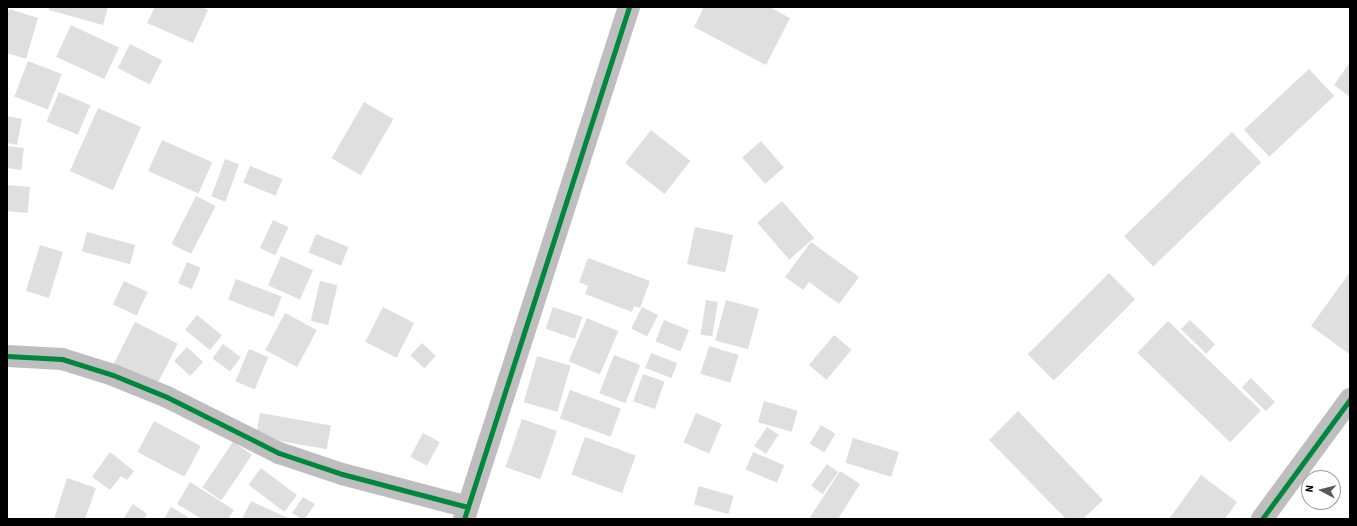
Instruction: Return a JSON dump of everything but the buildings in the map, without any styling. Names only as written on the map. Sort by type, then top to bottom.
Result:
[{"type":"street","points":[[7,356],[62,358],[113,375],[167,397],[279,453],[466,513],[629,7]]},
{"type":"street","points":[[1262,519],[1350,399]]},
{"type":"cycle path","points":[[464,519],[629,7]]},
{"type":"cycle path","points":[[7,356],[62,359],[113,375],[167,397],[279,453],[342,474],[468,507]]},
{"type":"cycle path","points":[[1262,519],[1350,399]]}]
